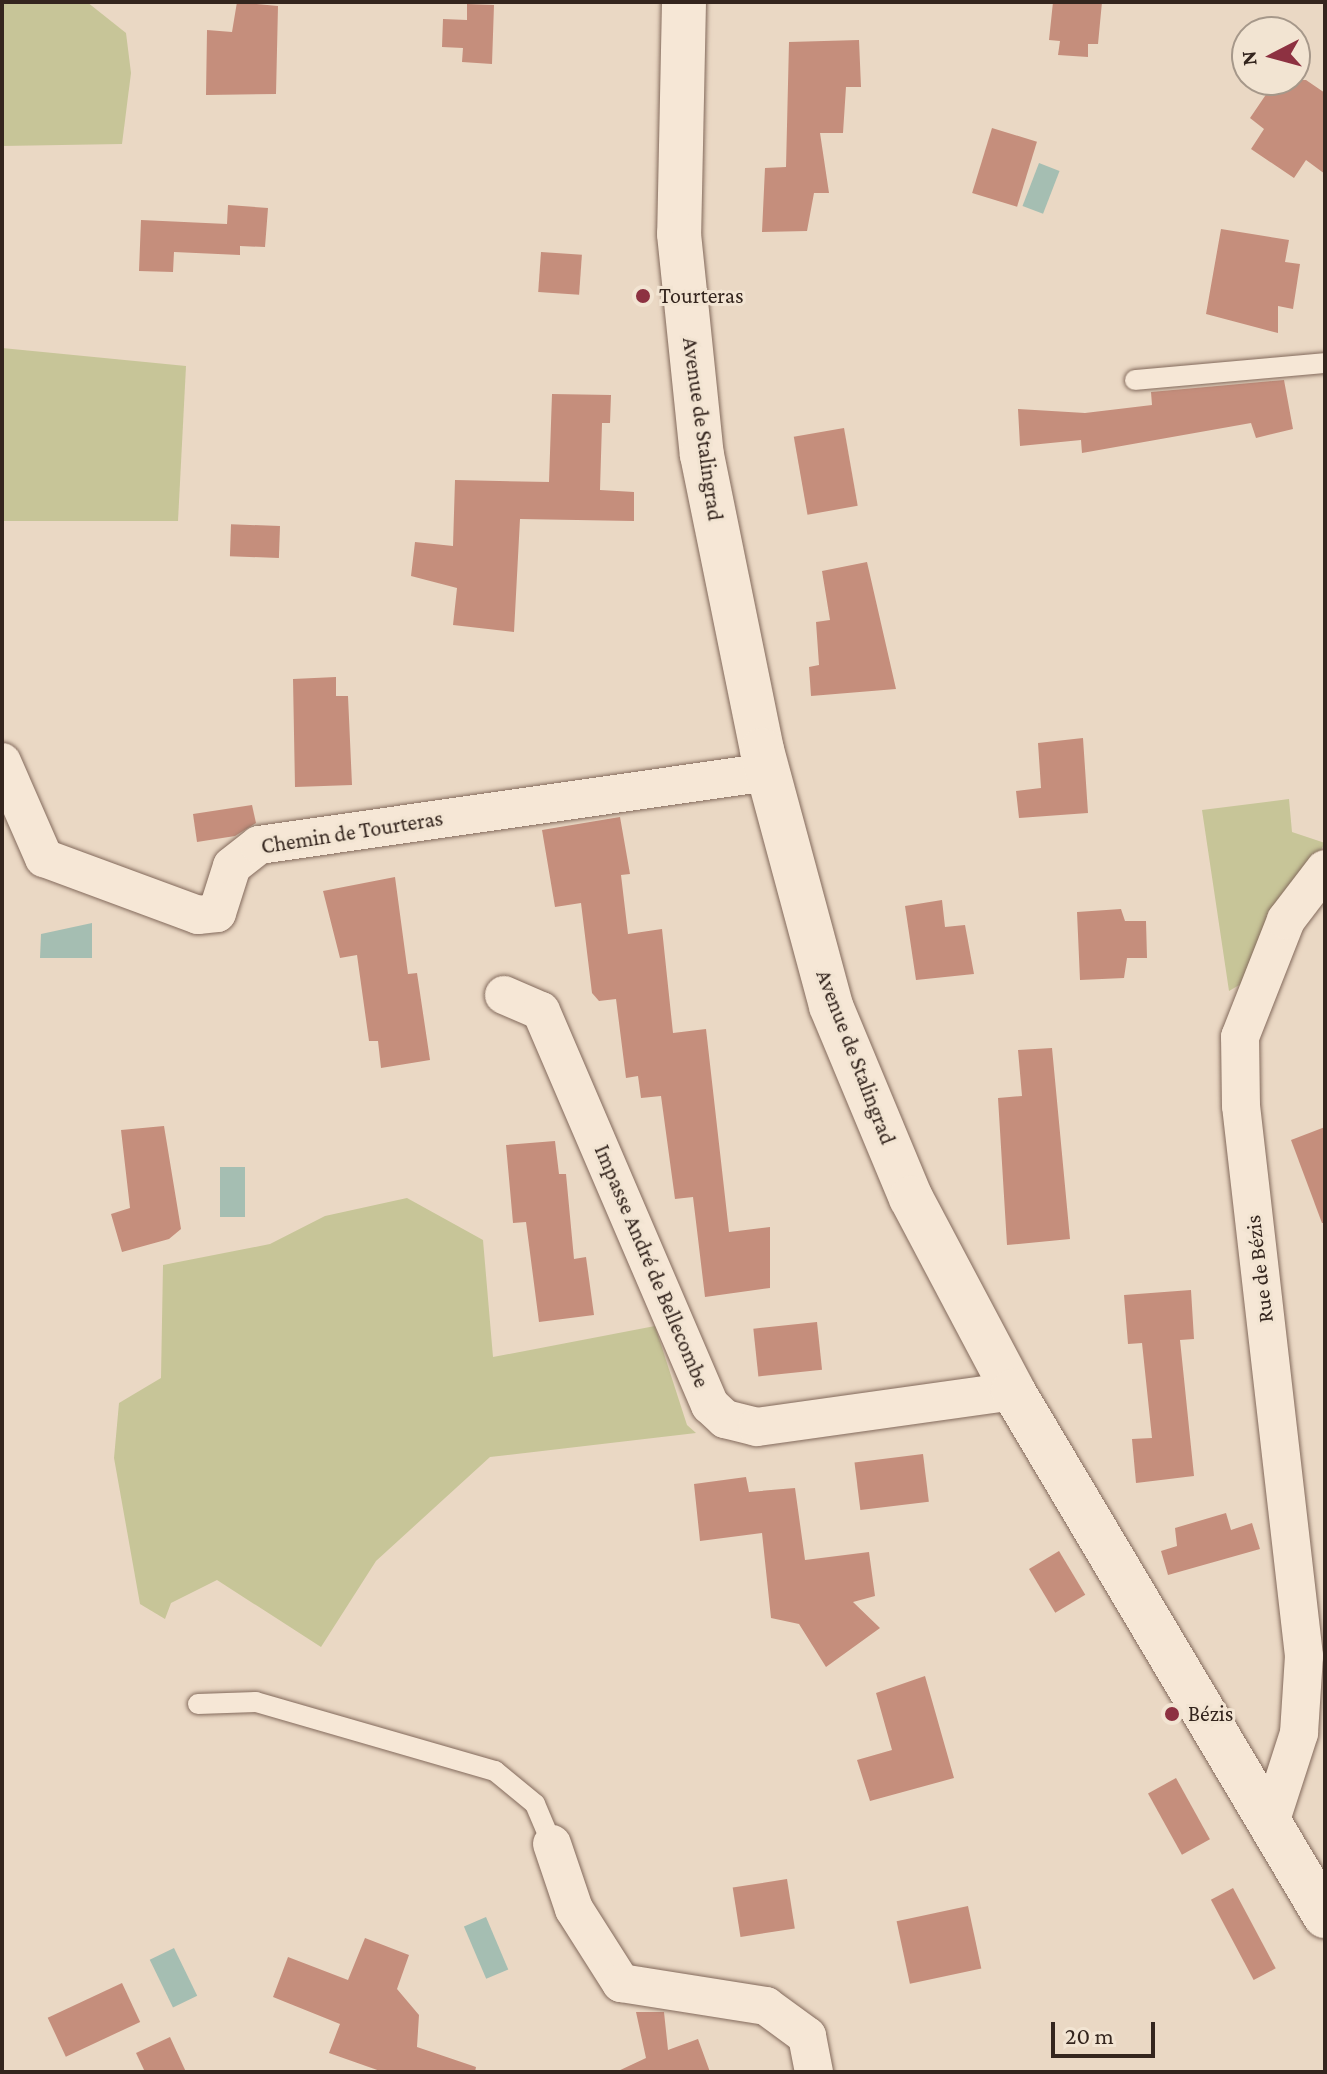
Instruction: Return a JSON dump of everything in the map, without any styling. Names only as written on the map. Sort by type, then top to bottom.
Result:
[{"type":"main road","name":"Avenue de Stalingrad","points":[[684,2],[679,234],[702,455],[768,772],[831,1006],[911,1198],[1013,1391],[1325,1916]]},
{"type":"street","name":"Chemin de Tourteras","points":[[2,762],[44,858],[198,915],[217,913],[232,866],[259,845],[768,772]]},
{"type":"street","name":"Rue de Bézis","points":[[1270,1823],[1299,1733],[1311,1666],[1241,1106],[1240,1037],[1286,920],[1325,869]]},
{"type":"street","name":"Impasse André de Bellecombe","points":[[504,995],[541,1011],[710,1405],[725,1419],[757,1427],[1013,1391]]},
{"type":"street","points":[[1239,1770],[1278,1741],[1311,1666]]},
{"type":"street","points":[[552,1844],[574,1909],[621,1983],[766,2006],[807,2036],[814,2072]]},
{"type":"lane","points":[[1135,380],[1325,363]]},
{"type":"lane","points":[[198,1704],[256,1702],[495,1771],[535,1804],[552,1844]]},
{"type":"shaded area","points":[[2,2],[87,2],[126,33],[131,73],[122,144],[2,146]]},
{"type":"shaded area","points":[[1039,163],[1060,171],[1043,214],[1023,206]]},
{"type":"shaded area","points":[[2,348],[186,366],[178,521],[2,521]]},
{"type":"shaded area","points":[[1289,799],[1292,832],[1325,843],[1241,984],[1229,991],[1202,810]]},
{"type":"shaded area","points":[[92,923],[92,958],[40,958],[41,934]]},
{"type":"shaded area","points":[[220,1167],[245,1167],[245,1217],[220,1217]]},
{"type":"shaded area","points":[[407,1198],[483,1240],[493,1357],[655,1326],[687,1425],[696,1433],[490,1457],[376,1561],[321,1647],[217,1580],[171,1603],[165,1619],[140,1604],[114,1458],[119,1403],[161,1378],[163,1265],[270,1244],[325,1216]]},
{"type":"shaded area","points":[[486,1917],[508,1969],[486,1979],[464,1926]]},
{"type":"shaded area","points":[[174,1948],[197,1996],[173,2007],[150,1960]]},
{"type":"building","points":[[237,2],[278,6],[276,94],[206,95],[207,30],[232,32]]},
{"type":"building","points":[[1053,2],[1102,2],[1098,44],[1088,44],[1088,57],[1058,55],[1060,41],[1049,40]]},
{"type":"building","points":[[467,4],[494,5],[492,64],[462,62],[463,48],[442,47],[443,19],[467,20]]},
{"type":"building","points":[[859,40],[861,87],[846,87],[843,133],[820,133],[829,193],[814,193],[807,231],[762,232],[765,168],[786,167],[789,42]]},
{"type":"building","points":[[1311,83],[1325,93],[1325,174],[1306,160],[1294,178],[1251,149],[1264,129],[1250,118],[1265,96],[1311,96]]},
{"type":"building","points":[[992,128],[1037,142],[1017,207],[972,193]]},
{"type":"building","points":[[228,205],[268,208],[265,247],[240,246],[240,255],[174,252],[173,272],[139,271],[141,220],[227,224]]},
{"type":"building","points":[[1221,229],[1289,240],[1285,262],[1300,264],[1293,309],[1278,306],[1278,333],[1206,314]]},
{"type":"building","points":[[541,252],[582,255],[579,295],[538,292]]},
{"type":"building","points":[[1284,380],[1293,429],[1256,438],[1251,423],[1082,453],[1081,440],[1020,446],[1018,409],[1085,413],[1152,405],[1151,392]]},
{"type":"building","points":[[552,394],[611,395],[610,423],[602,423],[600,490],[634,492],[634,521],[520,519],[514,632],[453,625],[457,588],[411,576],[415,542],[453,546],[455,480],[549,482]]},
{"type":"building","points":[[844,428],[858,506],[807,515],[794,437]]},
{"type":"building","points":[[231,524],[280,526],[279,558],[230,556]]},
{"type":"building","points":[[867,562],[896,689],[811,696],[809,667],[819,665],[816,622],[830,620],[822,571]]},
{"type":"building","points":[[336,677],[336,696],[348,696],[352,785],[295,787],[293,679]]},
{"type":"building","points":[[1083,738],[1088,813],[1019,818],[1016,791],[1041,788],[1038,743]]},
{"type":"building","points":[[252,805],[256,823],[235,836],[197,842],[193,814]]},
{"type":"building","points":[[620,817],[630,874],[621,875],[628,934],[662,929],[673,1033],[706,1029],[729,1232],[770,1227],[770,1288],[705,1297],[693,1197],[675,1199],[661,1096],[641,1098],[638,1076],[626,1078],[616,999],[599,1001],[592,993],[581,903],[555,907],[542,830]]},
{"type":"building","points":[[395,877],[408,974],[417,973],[430,1060],[381,1068],[378,1041],[369,1041],[357,955],[340,958],[323,891]]},
{"type":"building","points":[[942,900],[945,927],[965,925],[974,974],[916,980],[905,906]]},
{"type":"building","points":[[1121,909],[1125,921],[1146,921],[1147,958],[1127,958],[1124,978],[1080,980],[1077,912]]},
{"type":"building","points":[[1052,1048],[1070,1239],[1007,1245],[998,1098],[1022,1096],[1018,1050]]},
{"type":"building","points":[[164,1126],[181,1229],[169,1239],[122,1252],[111,1214],[130,1208],[121,1130]]},
{"type":"building","points":[[1325,1127],[1325,1223],[1322,1223],[1291,1140]]},
{"type":"building","points":[[555,1141],[559,1174],[566,1174],[574,1259],[586,1257],[594,1315],[539,1322],[526,1222],[513,1223],[506,1145]]},
{"type":"building","points":[[1191,1290],[1194,1339],[1180,1340],[1194,1476],[1136,1483],[1132,1439],[1152,1438],[1142,1343],[1128,1344],[1124,1295]]},
{"type":"building","points":[[817,1322],[822,1370],[758,1376],[753,1329]]},
{"type":"building","points":[[923,1454],[929,1502],[860,1510],[855,1462]]},
{"type":"building","points":[[746,1477],[749,1492],[795,1488],[805,1560],[869,1552],[875,1596],[853,1602],[880,1628],[826,1667],[799,1624],[771,1618],[762,1533],[700,1541],[694,1484]]},
{"type":"building","points":[[1226,1513],[1231,1530],[1252,1523],[1260,1549],[1168,1575],[1161,1551],[1177,1546],[1175,1528]]},
{"type":"building","points":[[1059,1551],[1085,1595],[1055,1613],[1029,1569]]},
{"type":"building","points":[[925,1676],[954,1778],[870,1801],[857,1760],[892,1750],[876,1693]]},
{"type":"building","points":[[1176,1778],[1210,1839],[1182,1855],[1148,1794]]},
{"type":"building","points":[[787,1879],[795,1928],[740,1937],[733,1888]]},
{"type":"building","points":[[1233,1888],[1276,1968],[1254,1980],[1211,1900]]},
{"type":"building","points":[[968,1906],[981,1969],[910,1984],[897,1921]]},
{"type":"building","points":[[365,1938],[409,1955],[397,1989],[419,2015],[417,2047],[476,2067],[475,2072],[383,2072],[329,2053],[340,2024],[273,1997],[288,1957],[348,1980]]},
{"type":"building","points":[[122,1983],[140,2022],[66,2057],[48,2018]]},
{"type":"building","points":[[636,2012],[664,2012],[668,2050],[698,2039],[710,2072],[616,2072],[646,2058]]},
{"type":"building","points":[[170,2037],[186,2072],[145,2072],[136,2053]]},
{"type":"place","name":"Tourteras","points":[[643,296]]},
{"type":"place","name":"Bézis","points":[[1172,1714]]}]
